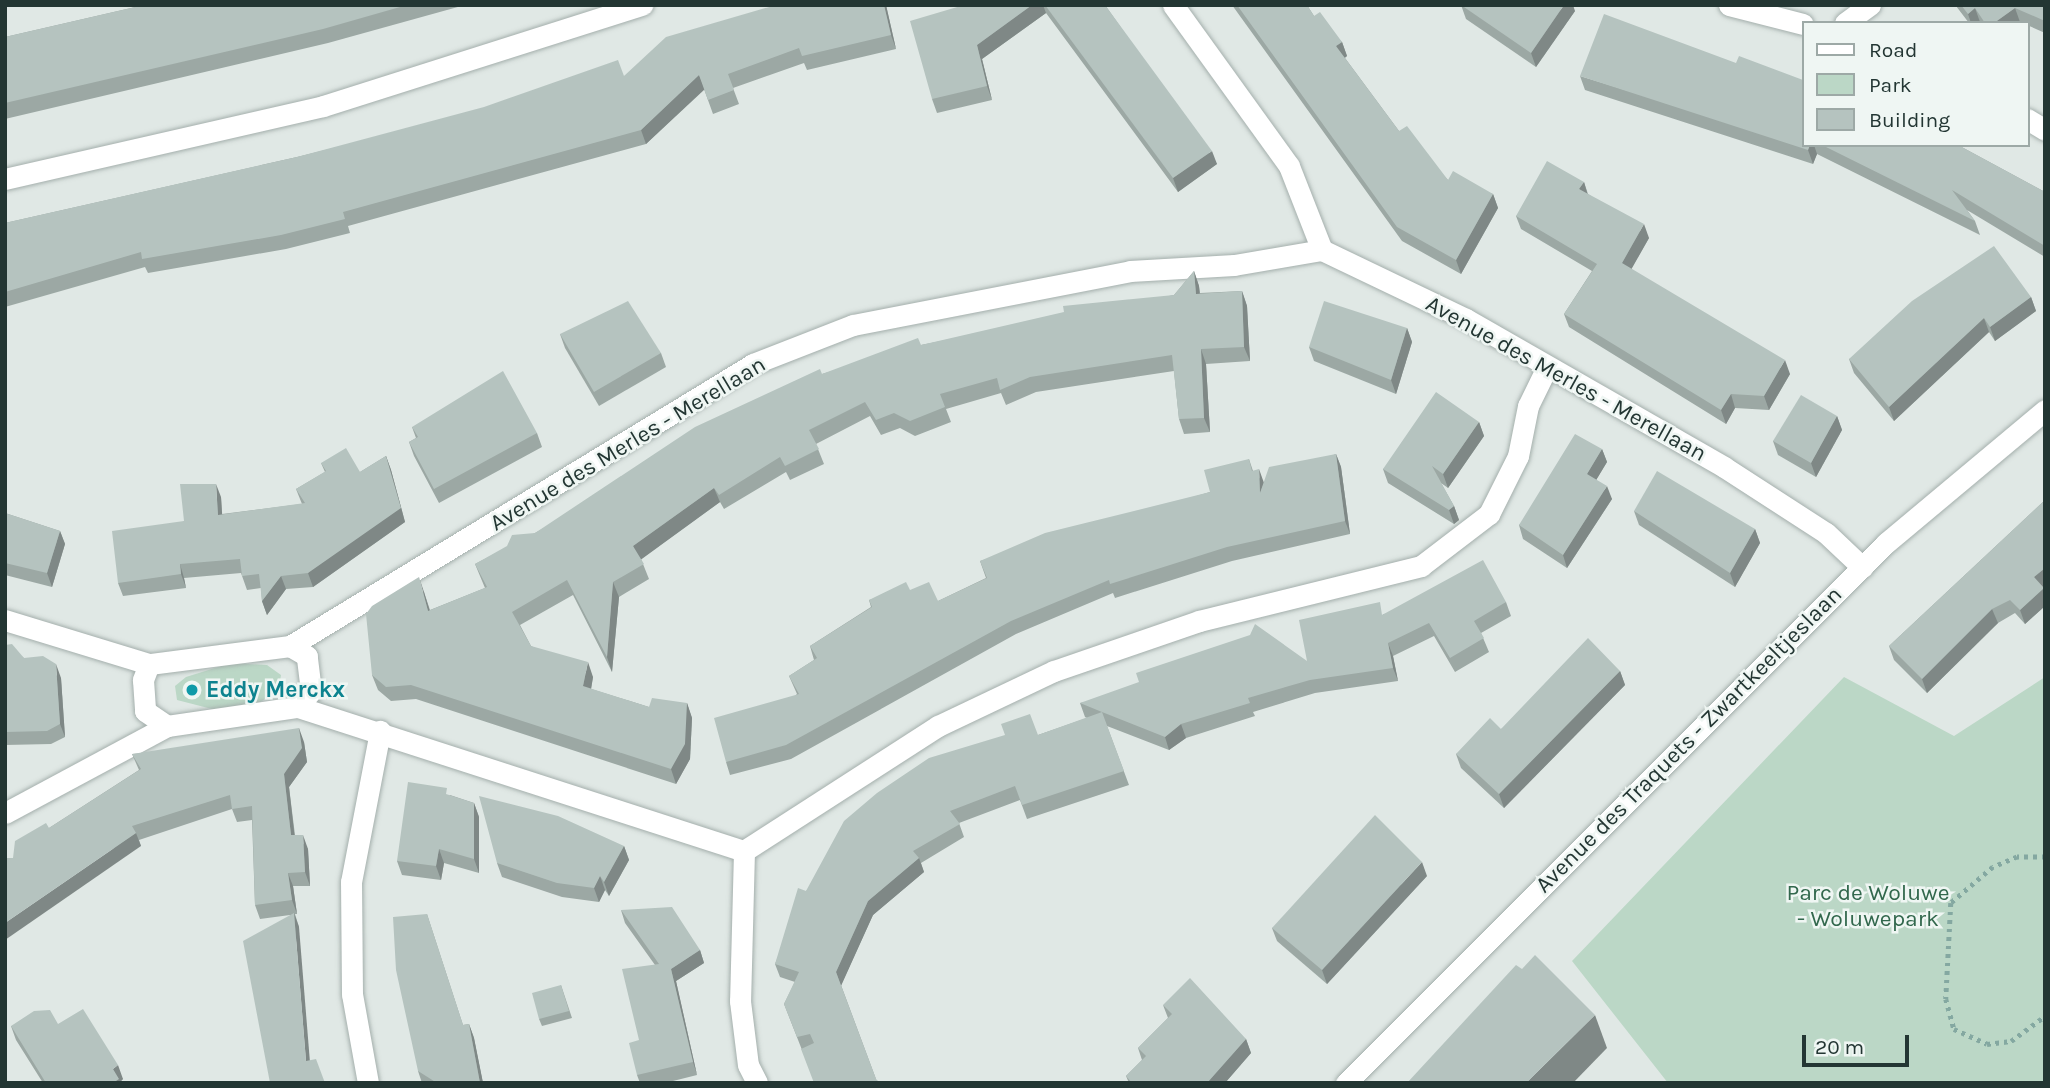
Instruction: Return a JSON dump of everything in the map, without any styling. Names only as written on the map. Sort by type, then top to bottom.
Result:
[{"type":"street","points":[[5,179],[323,106],[642,5]]},
{"type":"street","points":[[1173,5],[1289,166],[1322,250]]},
{"type":"street","points":[[1729,5],[1801,23]]},
{"type":"street","points":[[1848,21],[1870,5]]},
{"type":"street","points":[[2029,121],[2045,130]]},
{"type":"street","name":"Avenue des Merles - Merellaan","points":[[290,646],[753,364],[853,325],[1129,271],[1234,265],[1322,250],[1466,319],[1724,467],[1826,533],[1862,566]]},
{"type":"street","points":[[744,851],[938,726],[1054,671],[1199,621],[1421,566],[1489,514],[1518,456],[1528,407],[1547,367]]},
{"type":"street","name":"Avenue des Traquets - Zwartkeeltjeslaan","points":[[1346,1083],[1862,566],[2045,410]]},
{"type":"street","points":[[5,620],[149,664],[290,646],[307,656],[312,691],[298,707]]},
{"type":"street","points":[[149,664],[143,680],[145,711],[167,726]]},
{"type":"street","points":[[5,813],[167,726],[298,707],[380,731],[744,851]]},
{"type":"street","points":[[368,1083],[352,994],[351,882],[380,731]]},
{"type":"street","points":[[744,851],[740,1001],[748,1065],[757,1083]]},
{"type":"path","points":[[2045,857],[2017,857],[1993,867],[1951,903],[1946,999],[1954,1029],[1987,1044],[2011,1041],[2045,1016]]},
{"type":"green space","points":[[231,663],[267,665],[281,675],[279,689],[259,703],[216,710],[177,700],[175,686],[186,677]]},
{"type":"green space","name":"Parc de Woluwe - Woluwepark","points":[[1844,677],[1954,736],[2045,677],[2045,1083],[1668,1083],[1572,961]]},
{"type":"building","points":[[144,5],[407,5],[323,29],[5,103],[5,37]]},
{"type":"building","points":[[776,5],[884,5],[891,35],[802,56],[799,48],[728,74],[734,90],[708,100],[699,75],[641,130],[343,212],[345,219],[281,235],[142,259],[141,252],[5,292],[5,223],[297,157],[484,107],[618,60],[624,76],[666,37]]},
{"type":"building","points":[[964,5],[1032,5],[977,45],[987,86],[932,99],[910,21]]},
{"type":"building","points":[[1045,5],[1105,5],[1212,151],[1173,178]]},
{"type":"building","points":[[1237,5],[1307,5],[1314,16],[1320,12],[1342,42],[1336,46],[1399,131],[1407,126],[1448,180],[1453,171],[1493,194],[1456,260],[1397,227]]},
{"type":"building","points":[[1461,5],[1564,5],[1531,53]]},
{"type":"building","points":[[1961,5],[2045,5],[2045,21],[2015,8],[1997,21],[1984,21],[1975,8],[1968,14]]},
{"type":"building","points":[[1604,14],[1736,63],[1739,56],[1801,79],[1801,147],[1809,147],[1808,150],[1580,76]]},
{"type":"building","points":[[1826,147],[1962,147],[2045,192],[2045,246],[1952,190],[1975,221]]},
{"type":"building","points":[[1547,161],[1584,182],[1579,189],[1644,224],[1622,263],[1785,360],[1764,396],[1731,394],[1721,410],[1564,314],[1597,264],[1516,216]]},
{"type":"building","points":[[1994,246],[2031,297],[1990,327],[1984,318],[1889,407],[1849,359],[1912,301]]},
{"type":"building","points":[[1194,271],[1196,294],[1242,291],[1244,347],[1201,349],[1204,418],[1179,419],[1172,355],[1030,377],[1000,390],[997,378],[940,394],[945,407],[910,421],[894,413],[876,420],[865,402],[809,430],[819,449],[785,466],[780,457],[719,495],[714,488],[633,546],[644,564],[613,582],[607,657],[567,580],[512,612],[531,646],[588,662],[583,686],[649,707],[652,698],[687,703],[685,744],[671,769],[411,685],[386,687],[372,675],[366,614],[372,606],[419,577],[428,611],[487,587],[475,564],[507,546],[512,535],[535,533],[695,427],[820,369],[822,374],[918,338],[921,345],[1064,312],[1063,306],[1174,295]]},
{"type":"building","points":[[628,301],[661,353],[594,392],[560,334]]},
{"type":"building","points":[[1324,301],[1407,328],[1391,380],[1309,347]]},
{"type":"building","points":[[503,371],[537,433],[434,489],[409,442],[418,437],[412,427]]},
{"type":"building","points":[[1436,392],[1479,422],[1443,474],[1432,466],[1454,506],[1449,510],[1383,469]]},
{"type":"building","points":[[1801,395],[1837,416],[1811,463],[1773,441]]},
{"type":"building","points":[[1575,434],[1602,449],[1587,474],[1607,486],[1563,555],[1519,525]]},
{"type":"building","points":[[346,448],[360,472],[386,456],[401,508],[308,573],[281,576],[262,601],[259,574],[242,576],[240,559],[180,564],[181,574],[118,583],[112,531],[184,521],[180,484],[216,484],[218,515],[305,503],[296,489],[326,471],[321,463]]},
{"type":"building","points":[[1336,454],[1345,521],[1227,547],[1110,584],[1109,580],[1011,621],[786,745],[726,762],[714,718],[799,694],[789,676],[817,658],[810,646],[872,607],[869,600],[906,582],[910,590],[929,582],[938,601],[987,578],[980,561],[1045,533],[1210,492],[1204,470],[1249,459],[1252,471],[1259,469],[1260,493],[1269,467]]},
{"type":"building","points":[[1657,471],[1755,529],[1730,573],[1634,511]]},
{"type":"building","points":[[2045,500],[2045,568],[2034,577],[2044,588],[2020,610],[2010,600],[1992,609],[1922,679],[1889,646]]},
{"type":"building","points":[[5,513],[60,531],[47,573],[5,563]]},
{"type":"building","points":[[1483,560],[1506,602],[1474,621],[1484,638],[1450,658],[1429,623],[1388,643],[1393,668],[1310,680],[1248,698],[1250,703],[1181,724],[1165,737],[1080,703],[1139,682],[1136,673],[1250,635],[1255,624],[1307,661],[1299,620],[1380,602],[1382,615]]},
{"type":"building","points":[[1588,638],[1620,671],[1499,794],[1456,754],[1490,718],[1501,729]]},
{"type":"building","points":[[12,644],[24,658],[43,656],[56,664],[60,724],[47,731],[5,732],[5,645]]},
{"type":"building","points":[[1102,712],[1124,771],[1022,805],[1015,786],[950,811],[960,824],[913,851],[919,858],[868,901],[836,972],[876,1079],[880,1083],[814,1083],[801,1049],[814,1043],[810,1034],[797,1037],[784,1004],[799,972],[775,964],[798,888],[806,891],[844,821],[877,793],[929,758],[1005,735],[1001,724],[1030,714],[1038,735]]},
{"type":"building","points":[[299,728],[302,748],[284,774],[291,835],[303,835],[305,872],[288,873],[292,900],[255,905],[252,806],[232,809],[230,795],[132,826],[136,833],[5,923],[5,858],[13,858],[15,841],[46,823],[49,828],[141,769],[132,754]]},
{"type":"building","points":[[408,782],[447,788],[446,794],[474,803],[474,859],[439,849],[436,866],[397,861]]},
{"type":"building","points":[[479,796],[558,816],[624,846],[604,882],[600,876],[594,888],[557,883],[497,863]]},
{"type":"building","points":[[1375,815],[1422,862],[1322,970],[1272,928]]},
{"type":"building","points":[[672,907],[700,950],[671,969],[693,1062],[637,1075],[629,1043],[639,1040],[622,969],[659,964],[621,910]]},
{"type":"building","points":[[294,913],[306,1061],[316,1059],[325,1083],[270,1083],[243,941]]},
{"type":"building","points":[[427,914],[463,1025],[469,1024],[480,1083],[437,1083],[418,1071],[396,970],[393,917]]},
{"type":"building","points":[[1535,955],[1595,1015],[1526,1083],[1407,1083],[1516,965],[1522,969]]},
{"type":"building","points":[[1190,978],[1246,1039],[1207,1083],[1132,1083],[1126,1076],[1146,1056],[1138,1048],[1172,1014],[1163,1005]]},
{"type":"building","points":[[561,985],[569,1011],[539,1019],[532,993]]},
{"type":"building","points":[[83,1009],[118,1065],[113,1069],[119,1079],[113,1083],[46,1083],[11,1026],[34,1011],[50,1010],[58,1024]]},
{"type":"place","name":"Eddy Merckx","points":[[192,690]]}]
